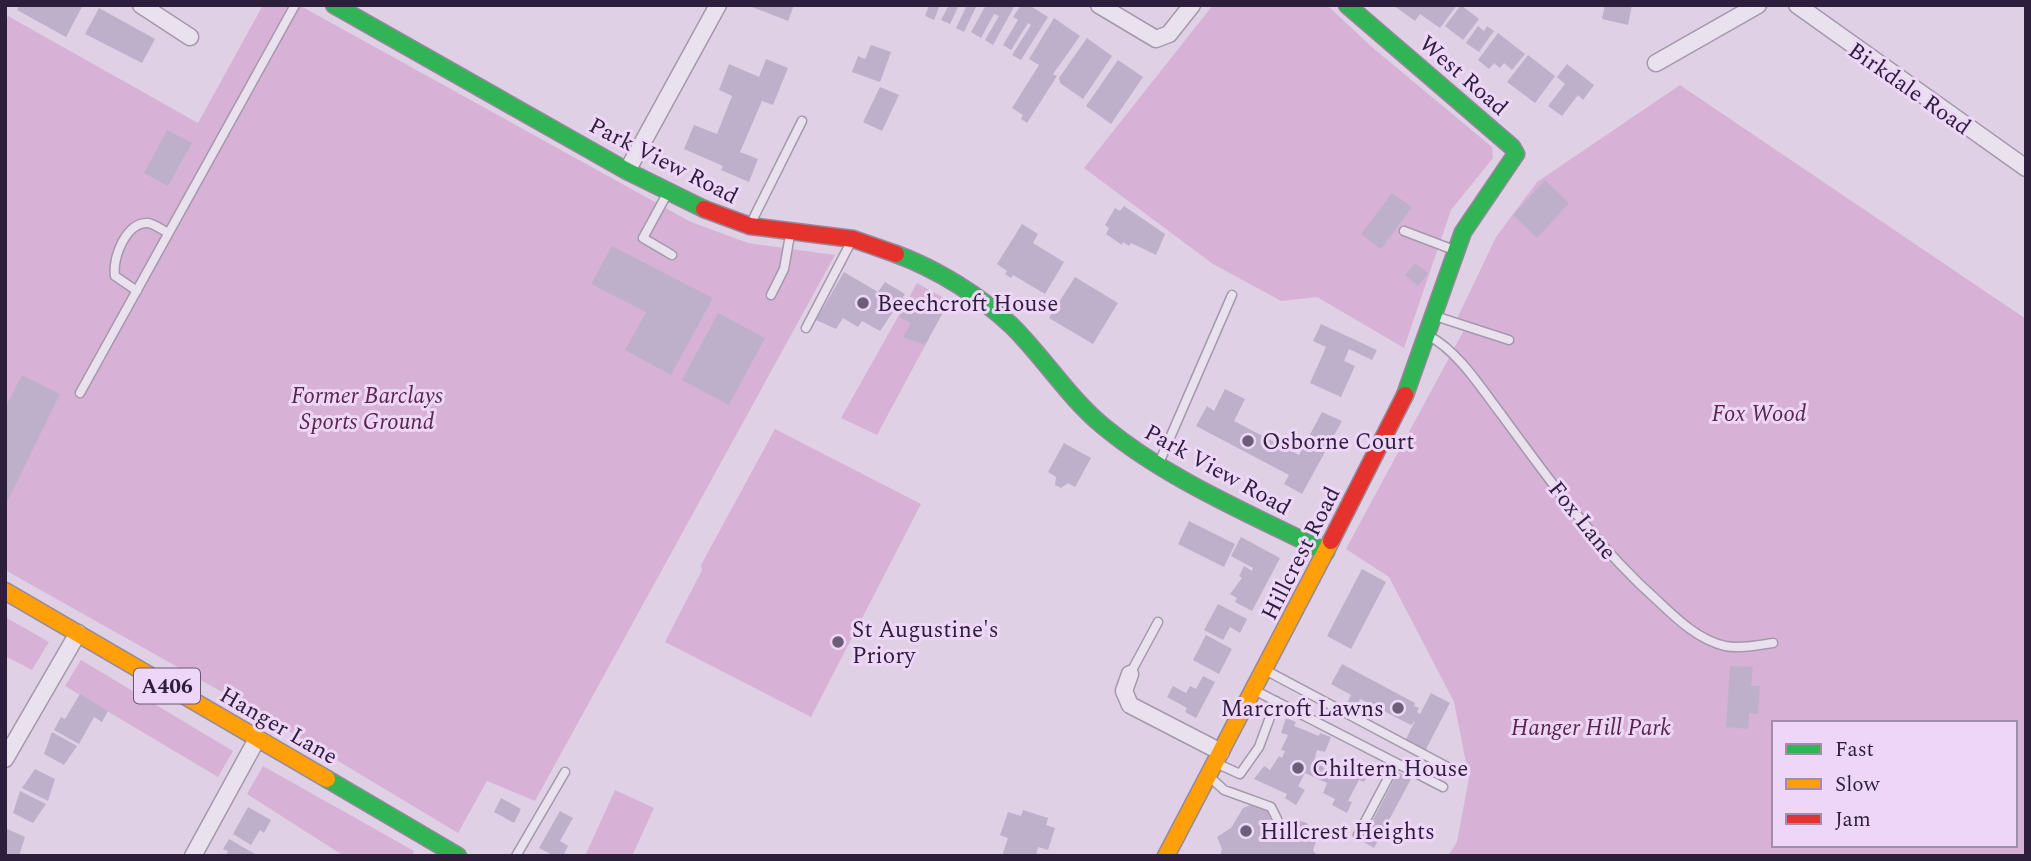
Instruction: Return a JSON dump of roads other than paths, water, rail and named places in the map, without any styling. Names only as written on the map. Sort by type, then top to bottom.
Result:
[{"type":"main road","name":"Park View Road","points":[[334,5],[627,171],[698,207],[750,226],[853,239],[915,261],[995,312],[1012,326],[1100,424],[1158,466],[1326,552]]},
{"type":"main road","name":"West Road","points":[[1353,7],[1517,154]]},
{"type":"main road","name":"Hillcrest Road","points":[[1166,856],[1326,552],[1344,530],[1401,408],[1429,336],[1457,251],[1473,214],[1517,154]]},
{"type":"main road","name":"Hanger Lane","points":[[5,591],[257,739],[432,849],[458,856]]},
{"type":"street","points":[[141,5],[190,37]]},
{"type":"street","points":[[627,171],[718,5]]},
{"type":"street","points":[[1099,5],[1156,38],[1169,34],[1192,5]]},
{"type":"street","points":[[1657,63],[1758,5]]},
{"type":"street","name":"Birkdale Road","points":[[1797,5],[1807,16],[2026,169]]},
{"type":"street","points":[[5,759],[78,633]]},
{"type":"street","points":[[1130,674],[1124,691],[1130,705],[1215,763]]},
{"type":"street","points":[[192,856],[257,739]]},
{"type":"lane","points":[[80,393],[295,5]]},
{"type":"lane","points":[[750,226],[802,121]]},
{"type":"lane","points":[[669,191],[643,238],[672,255]]},
{"type":"lane","points":[[137,291],[115,275],[119,249],[132,230],[141,224],[154,225],[168,233]]},
{"type":"lane","points":[[1405,231],[1439,247],[1457,251]]},
{"type":"lane","points":[[771,295],[784,269],[791,233]]},
{"type":"lane","points":[[806,328],[853,239]]},
{"type":"lane","points":[[1158,466],[1232,295]]},
{"type":"lane","points":[[1435,316],[1509,340]]},
{"type":"lane","name":"Fox Lane","points":[[1429,336],[1442,342],[1490,399],[1590,534],[1671,613],[1700,636],[1726,646],[1773,643]]},
{"type":"lane","points":[[1130,674],[1158,622]]},
{"type":"lane","points":[[1264,670],[1453,770]]},
{"type":"lane","points":[[1254,690],[1443,787]]},
{"type":"lane","points":[[1215,763],[1240,774],[1259,747],[1276,701]]},
{"type":"lane","points":[[1215,763],[1224,790],[1271,807],[1277,819]]},
{"type":"lane","points":[[1358,835],[1396,763]]},
{"type":"lane","points":[[516,856],[565,772]]},
{"type":"place","name":"Beechcroft House","points":[[863,303]]},
{"type":"place","name":"Osborne Court","points":[[1248,441]]},
{"type":"place","name":"St Augustine's Priory","points":[[838,642]]},
{"type":"place","name":"Marcroft Lawns","points":[[1398,708]]},
{"type":"place","name":"Chiltern House","points":[[1298,768]]},
{"type":"place","name":"Hillcrest Heights","points":[[1246,831]]},
{"type":"park label","name":"Former Barclays Sports Ground","points":[[367,408]]},
{"type":"park label","name":"Fox Wood","points":[[1759,413]]},
{"type":"park label","name":"Hanger Hill Park","points":[[1591,727]]}]
